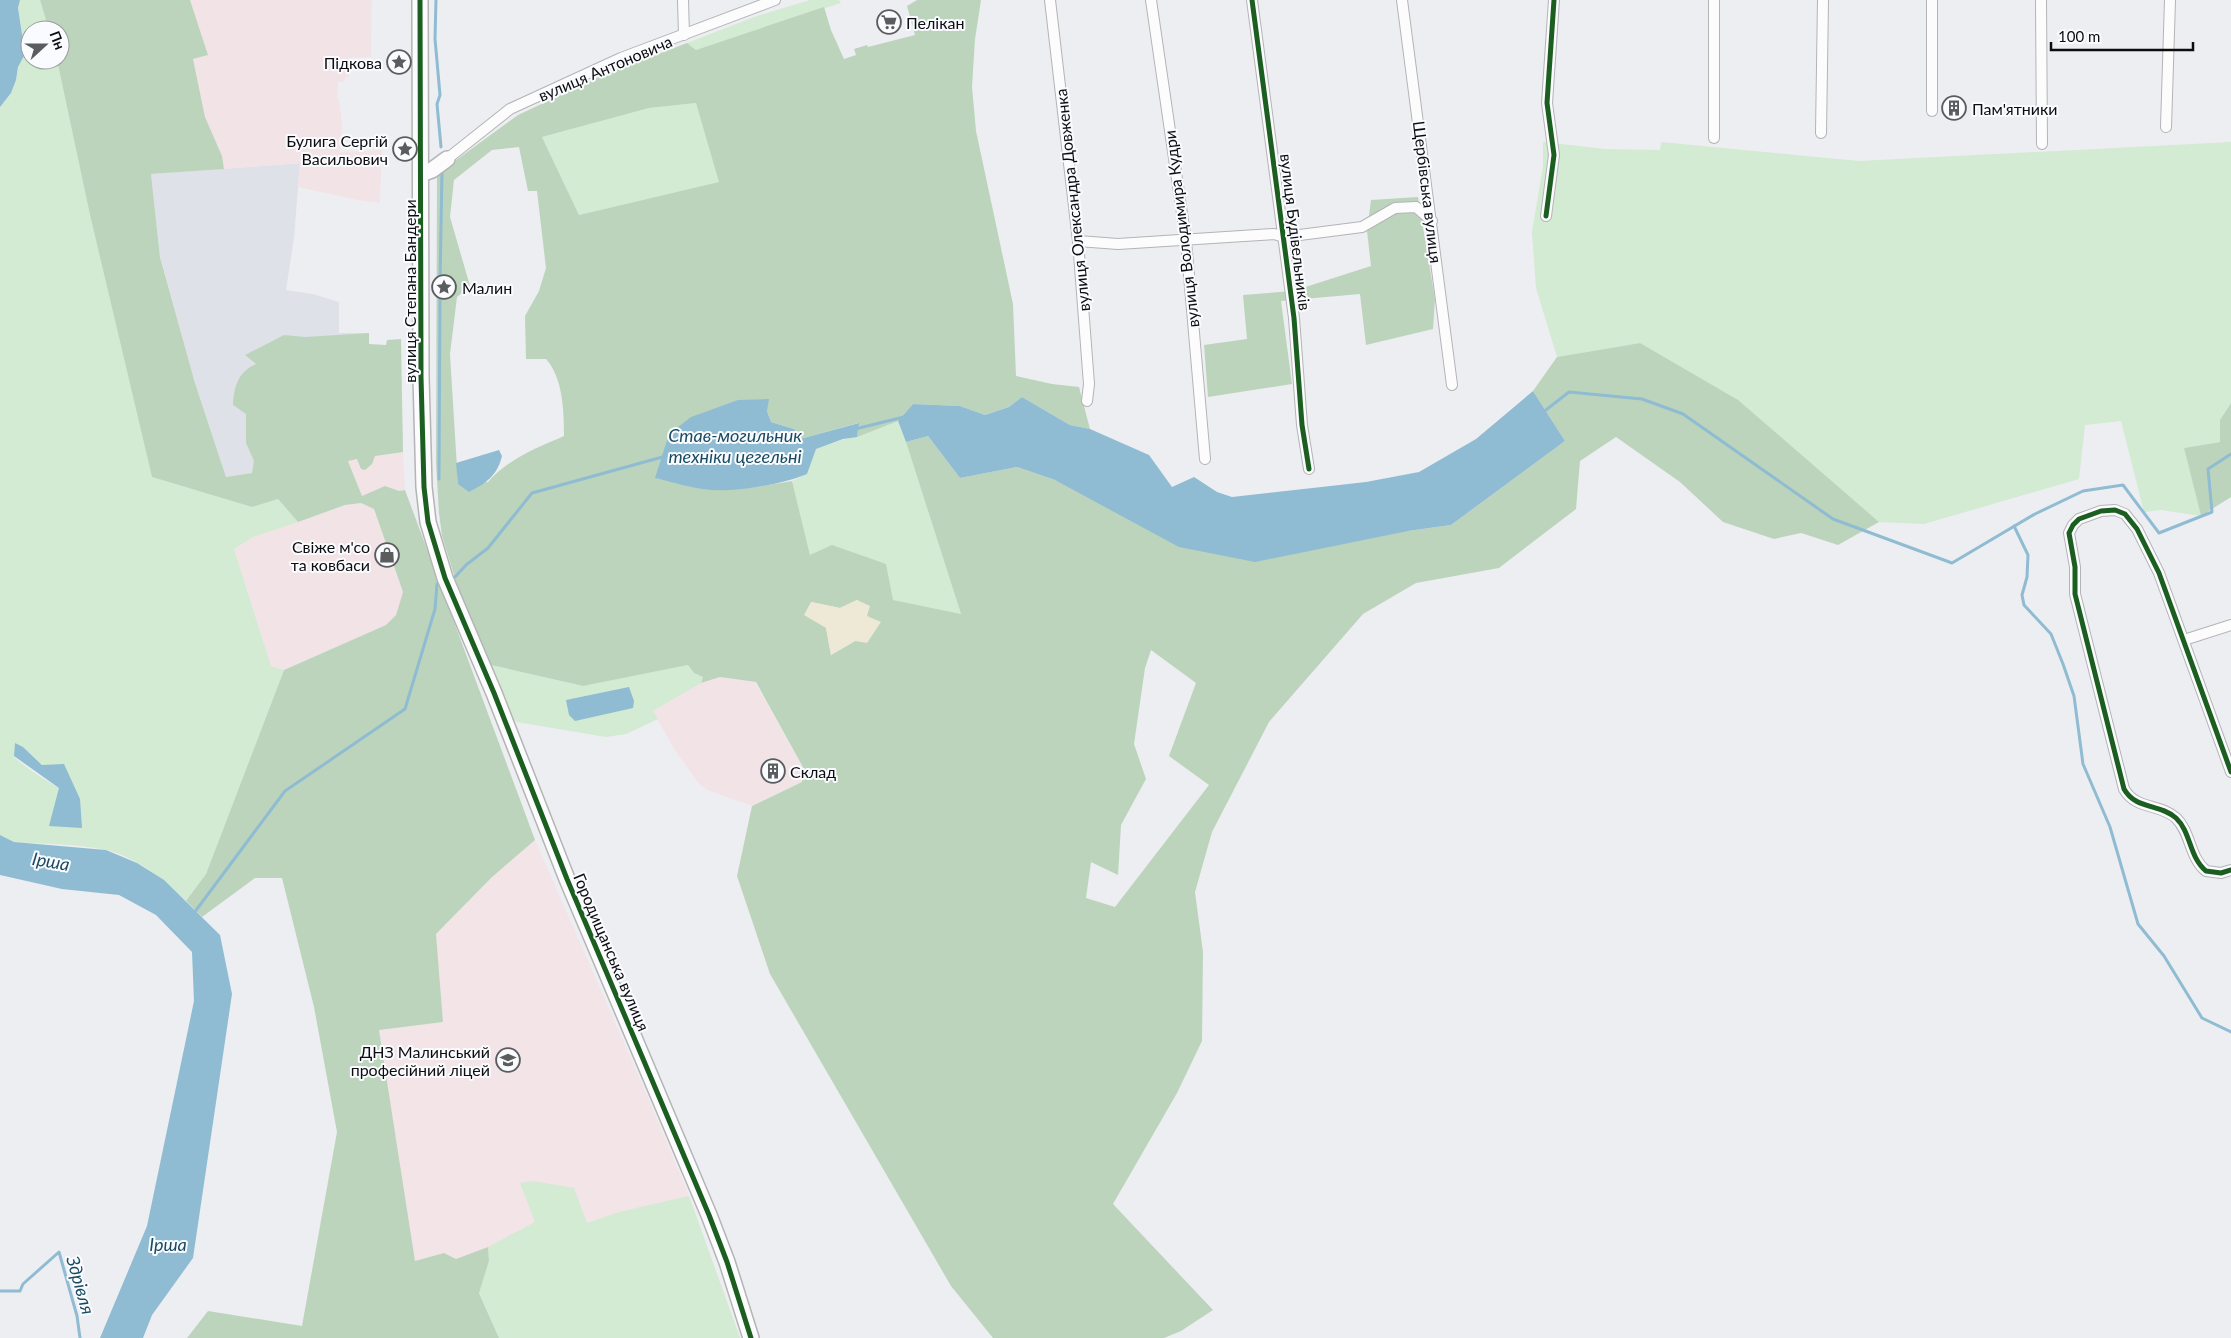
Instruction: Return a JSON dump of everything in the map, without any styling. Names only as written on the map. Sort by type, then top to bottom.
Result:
[{"type":"street","name":"вулиця Степана Бандери","points":[[420,0],[424,487],[428,522],[445,578]]},
{"type":"street","points":[[683,0],[684,35]]},
{"type":"street","name":"вулиця Антоновича","points":[[447,159],[510,110],[621,58],[684,35],[754,6],[775,0]]},
{"type":"street","name":"вулиця Олександра Довженка","points":[[1050,0],[1078,241],[1089,384],[1087,401]]},
{"type":"street","name":"вулиця Володимира Кудри","points":[[1150,0],[1186,240],[1205,459]]},
{"type":"street","name":"вулиця Будівельників","points":[[1252,0],[1294,318],[1302,425],[1309,469]]},
{"type":"street","name":"Щербівська вулиця","points":[[1402,0],[1452,385]]},
{"type":"street","points":[[1546,216],[1554,155],[1547,103],[1554,0]]},
{"type":"street","points":[[1714,0],[1714,138]]},
{"type":"street","points":[[1821,133],[1823,0]]},
{"type":"street","points":[[1932,0],[1932,110]]},
{"type":"street","points":[[2041,0],[2042,144]]},
{"type":"street","points":[[2166,127],[2170,0]]},
{"type":"street","points":[[421,174],[432,170],[447,159]]},
{"type":"street","points":[[1078,241],[1118,244],[1274,234],[1284,237],[1362,227],[1395,208],[1416,207],[1432,221]]},
{"type":"street","points":[[2231,772],[2159,573],[2133,522],[2119,511],[2107,509],[2079,519],[2072,525],[2070,533],[2078,606],[2121,782],[2127,795],[2134,801],[2161,810],[2176,818],[2182,826],[2192,854],[2206,871],[2220,873],[2231,870]]},
{"type":"street","name":"Городищанська вулиця","points":[[445,578],[577,902],[710,1216],[751,1338]]},
{"type":"street","points":[[2184,640],[2231,625]]},
{"type":"shaded area","points":[[190,0],[372,0],[371,57],[349,58],[349,77],[345,77],[345,81],[338,82],[337,98],[339,99],[342,123],[340,152],[382,150],[380,203],[298,187],[300,163],[224,169],[222,156],[205,117],[193,59],[208,55]]},
{"type":"shaded area","points":[[300,163],[294,238],[286,290],[313,294],[339,302],[339,333],[369,333],[369,362],[400,361],[403,452],[226,477],[195,383],[160,256],[151,174]]},
{"type":"shaded area","points":[[403,452],[405,490],[363,499],[348,460]]},
{"type":"shaded area","points":[[361,503],[374,509],[403,592],[396,615],[386,625],[284,670],[271,666],[234,549],[253,537],[345,505]]},
{"type":"shaded area","points":[[720,677],[755,682],[804,769],[802,782],[752,806],[707,790],[699,784],[674,749],[653,711],[701,683]]},
{"type":"shaded area","name":"ДНЗ Малинський професійний ліцей","points":[[535,840],[689,1196],[740,1338],[499,1338],[488,1247],[456,1259],[444,1253],[415,1261],[379,1030],[443,1022],[436,934],[491,878]]},
{"type":"green space","points":[[20,0],[40,0],[46,20],[20,21],[18,8]]},
{"type":"green space","points":[[40,0],[190,0],[208,55],[193,59],[205,117],[222,156],[224,169],[151,174],[160,257],[195,383],[226,477],[252,473],[254,461],[246,443],[246,414],[233,405],[234,392],[238,380],[245,371],[256,364],[245,355],[284,335],[305,337],[369,333],[369,344],[386,345],[387,340],[401,339],[403,452],[375,456],[372,464],[365,470],[361,469],[357,459],[348,461],[362,496],[385,486],[399,491],[405,490],[535,840],[491,878],[436,934],[443,1022],[379,1030],[415,1261],[444,1253],[456,1259],[488,1247],[489,1261],[479,1293],[499,1338],[187,1338],[208,1311],[302,1326],[337,1132],[314,1007],[282,878],[255,878],[202,917],[186,901],[206,874],[284,670],[386,625],[396,615],[403,592],[374,509],[361,503],[345,505],[298,522],[278,499],[252,507],[152,477],[90,215],[59,70],[70,70],[70,20],[46,20]]},
{"type":"green space","points":[[810,0],[839,0],[841,3],[696,50],[687,43],[754,17]]},
{"type":"green space","points":[[917,0],[981,0],[975,39],[972,87],[976,131],[1013,304],[1016,376],[1052,384],[1079,387],[1090,429],[1070,425],[1022,397],[1009,407],[985,415],[960,406],[913,404],[898,421],[857,437],[858,423],[800,439],[794,429],[771,422],[767,411],[756,487],[792,481],[810,555],[832,545],[886,564],[893,600],[961,614],[906,442],[928,436],[960,478],[1017,467],[1055,480],[1408,531],[1451,525],[1565,441],[1533,391],[1557,357],[1640,343],[1738,400],[1879,522],[1838,545],[1801,533],[1774,539],[1723,522],[1680,482],[1616,437],[1580,461],[1576,509],[1499,568],[1416,583],[1363,614],[1269,722],[1212,832],[1195,892],[1203,952],[1202,1041],[1177,1093],[1113,1204],[1213,1310],[1181,1331],[1164,1338],[993,1338],[951,1286],[770,974],[737,876],[752,806],[802,782],[804,769],[756,682],[720,677],[701,683],[703,677],[694,673],[688,665],[583,686],[491,665],[458,588],[442,536],[436,463],[437,174],[518,115],[601,76],[687,43],[696,50],[824,7],[831,30],[844,59],[856,55],[854,49],[915,35],[907,6]],"holes":[[[696,103],[719,182],[579,215],[542,137],[649,108]],[[519,147],[528,191],[537,191],[546,268],[539,291],[525,316],[526,359],[546,359],[552,367],[561,395],[564,436],[513,461],[488,482],[458,484],[450,354],[457,297],[470,286],[450,217],[454,180],[492,150]],[[857,600],[864,605],[867,616],[855,641],[831,655],[826,628],[811,602],[840,608]],[[1151,650],[1196,683],[1169,756],[1209,785],[1115,907],[1086,898],[1091,862],[1118,875],[1121,825],[1146,779],[1134,744],[1145,668]]]},
{"type":"green space","points":[[20,63],[20,70],[59,70],[90,215],[152,477],[252,507],[278,499],[298,522],[253,537],[234,549],[271,666],[284,670],[206,874],[186,901],[149,870],[117,853],[84,846],[14,842],[0,835],[0,107],[11,93]],"holes":[[[23,747],[80,799],[37,775],[14,757]]]},
{"type":"green space","points":[[696,103],[720,182],[579,215],[542,137],[649,108]]},
{"type":"green space","points":[[1543,142],[1605,149],[1660,150],[1661,142],[1859,161],[2231,142],[2231,403],[2220,420],[2220,442],[2184,448],[2201,516],[2161,510],[2144,512],[2121,421],[2085,425],[2079,479],[1924,524],[1879,522],[1808,462],[1640,343],[1557,357],[1536,288],[1532,232],[1543,166]]},
{"type":"green space","points":[[1418,197],[1435,299],[1433,329],[1366,345],[1360,294],[1281,301],[1292,384],[1208,397],[1204,345],[1247,339],[1243,295],[1293,291],[1371,266],[1367,231],[1371,200]]},
{"type":"green space","points":[[2231,403],[2231,497],[2201,516],[2184,448],[2220,442],[2220,420]]},
{"type":"green space","points":[[898,421],[961,614],[892,600],[810,555],[792,481],[807,474],[815,449]]},
{"type":"green space","points":[[491,665],[582,686],[688,665],[694,673],[703,677],[701,683],[653,711],[658,719],[626,734],[606,737],[517,722],[511,717]]},
{"type":"green space","points":[[533,1181],[574,1188],[587,1223],[619,1212],[689,1196],[740,1338],[499,1338],[479,1292],[489,1261],[488,1247],[535,1222],[520,1183]]},
{"type":"sand","points":[[857,600],[870,606],[867,616],[881,622],[867,643],[855,641],[831,655],[826,628],[804,615],[811,602],[840,608]]},
{"type":"water","points":[[0,0],[20,0],[18,8],[20,21],[20,63],[11,93],[0,107]]},
{"type":"water","points":[[1533,391],[1565,441],[1451,525],[1408,531],[1255,562],[1179,547],[1055,480],[1017,467],[960,478],[928,436],[906,442],[898,421],[913,404],[960,406],[985,415],[1009,407],[1022,397],[1070,425],[1090,429],[1149,455],[1172,487],[1194,477],[1217,492],[1232,497],[1366,482],[1419,472],[1476,439]]},
{"type":"water","name":"Став-могильник техніки цегельні","points":[[769,399],[767,411],[771,422],[794,429],[800,439],[859,423],[857,437],[843,439],[816,449],[807,474],[773,484],[734,490],[712,490],[690,487],[655,478],[669,434],[691,417],[738,400]]},
{"type":"water","points":[[499,450],[502,456],[500,463],[494,474],[486,482],[469,492],[458,484],[456,463]]},
{"type":"water","points":[[629,687],[634,701],[633,708],[575,721],[569,715],[566,700]]},
{"type":"water","points":[[15,743],[23,747],[42,765],[64,764],[80,799],[82,828],[49,826],[59,788],[14,756]]},
{"type":"water","name":"Ірша","points":[[0,835],[14,842],[106,850],[137,863],[164,880],[220,935],[232,994],[193,1258],[152,1315],[143,1338],[100,1338],[147,1226],[194,1001],[192,952],[156,915],[119,895],[62,889],[0,875]]},
{"type":"waterway","points":[[436,0],[435,39],[440,95],[437,104],[441,147]]},
{"type":"waterway","points":[[440,284],[442,170]]},
{"type":"waterway","points":[[439,479],[440,299]]},
{"type":"waterway","points":[[1542,413],[1569,392],[1642,399],[1683,414],[1833,519],[1952,563],[2035,514],[2083,491],[2123,485],[2159,533],[2212,512],[2208,469],[2231,454]]},
{"type":"waterway","points":[[855,429],[904,417]]},
{"type":"waterway","points":[[455,577],[466,565],[488,548],[532,493],[666,456]]},
{"type":"waterway","points":[[2014,526],[2028,555],[2027,577],[2022,595],[2024,605],[2051,634],[2063,664],[2074,696],[2083,764],[2110,827],[2138,924],[2164,956],[2202,1018],[2231,1032]]},
{"type":"waterway","points":[[194,913],[285,791],[405,709],[435,609],[437,584]]},
{"type":"waterway","name":"Здрівля","points":[[0,1291],[20,1291],[23,1284],[59,1252],[77,1316],[80,1338]]},
{"type":"cycle path","points":[[420,0],[421,377],[424,487],[428,522],[445,578],[494,693],[567,879],[709,1215],[727,1262],[751,1338]]},
{"type":"cycle path","points":[[1252,0],[1294,318],[1302,425],[1309,469]]},
{"type":"cycle path","points":[[1546,216],[1554,155],[1547,103],[1554,0]]},
{"type":"cycle path","points":[[2231,772],[2159,573],[2137,529],[2125,514],[2115,510],[2101,511],[2079,519],[2069,533],[2075,567],[2075,594],[2124,789],[2135,800],[2169,813],[2176,818],[2185,830],[2196,859],[2206,871],[2221,873],[2231,870]]},
{"type":"place","name":"Пелікан","points":[[889,22]]},
{"type":"place","name":"Підкова","points":[[399,62]]},
{"type":"place","name":"Пам'ятники","points":[[1954,108]]},
{"type":"place","name":"Булига Сергій Васильович","points":[[405,149]]},
{"type":"place","name":"Малин","points":[[444,287]]},
{"type":"place","name":"Свіже м'со та ковбаси","points":[[387,555]]},
{"type":"place","name":"Склад","points":[[773,771]]},
{"type":"place","name":"ДНЗ Малинський професійний ліцей","points":[[508,1060]]}]
